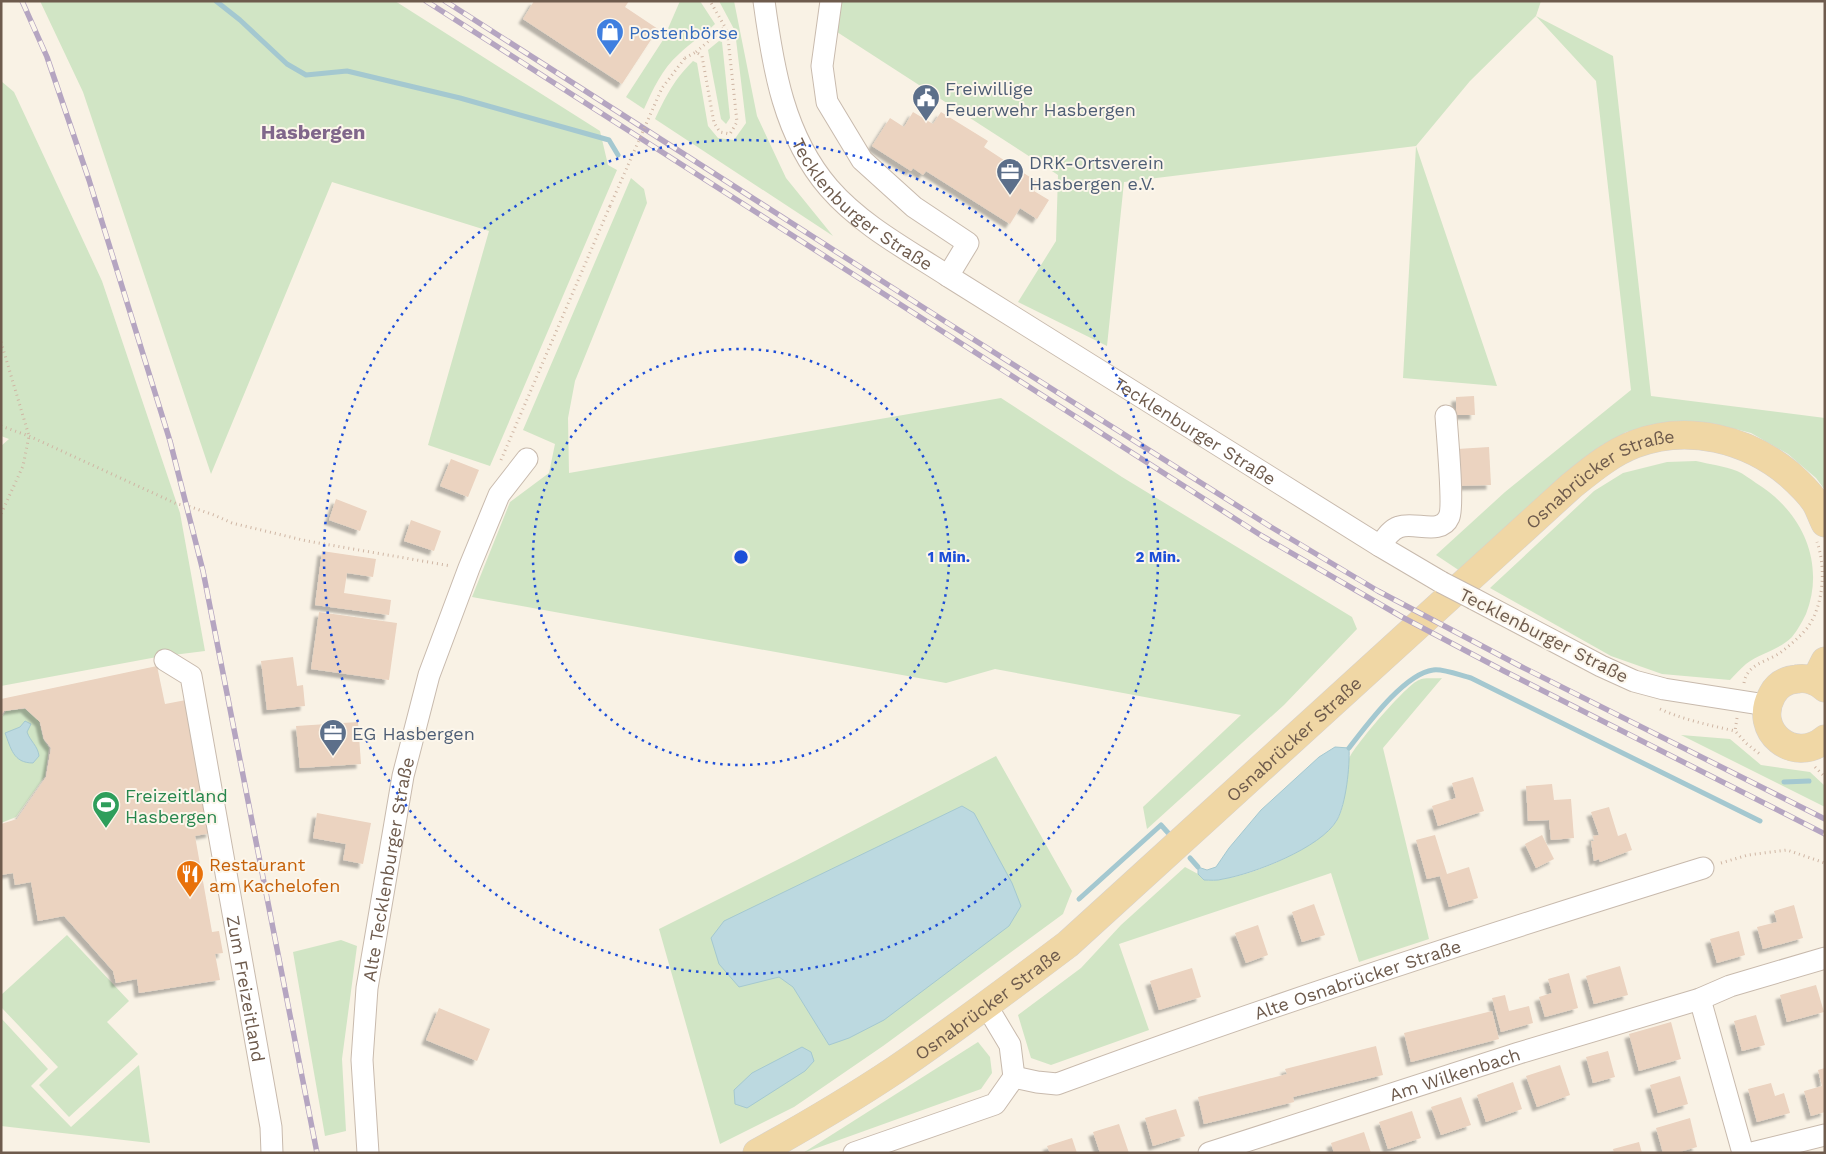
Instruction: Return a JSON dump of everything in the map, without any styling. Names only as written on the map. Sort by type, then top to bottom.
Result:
[{"type":"main road","name":"Osnabrücker Straße","points":[[757,1153],[811,1123],[894,1070],[1068,944],[1557,499],[1602,461],[1635,444],[1672,435],[1710,436],[1746,446],[1774,462],[1798,481],[1817,504],[1820,532]]},
{"type":"main road","points":[[1821,677],[1801,678],[1782,683],[1754,703],[1766,717],[1769,728],[1776,738],[1785,744],[1796,748],[1806,748],[1824,740]]},
{"type":"street","name":"Tecklenburger Straße","points":[[764,1],[776,76],[788,118],[805,155],[830,189],[860,216],[899,244],[1380,546],[1441,582],[1601,666],[1634,681],[1664,689],[1754,703]]},
{"type":"street","points":[[830,1],[822,66],[827,102],[862,160],[914,207],[968,242],[948,276]]},
{"type":"street","points":[[1380,546],[1390,532],[1399,527],[1408,525],[1438,527],[1449,519],[1451,513],[1446,416]]},
{"type":"street","name":"Alte Tecklenburger Straße","points":[[368,1153],[362,1060],[367,988],[403,776],[429,675],[469,568],[499,495],[527,459]]},
{"type":"street","name":"Zum Freizeitland","points":[[164,660],[191,676],[271,1127],[272,1153]]},
{"type":"street","name":"Alte Osnabrücker Straße","points":[[1014,1077],[1057,1084],[1211,1028],[1519,925],[1703,868]]},
{"type":"street","name":"Am Wilkenbach","points":[[1209,1153],[1519,1053],[1700,999],[1730,986],[1825,958]]},
{"type":"street","points":[[1700,999],[1744,1153]]},
{"type":"street","points":[[854,1153],[996,1104],[1014,1077],[1010,1045],[986,1005]]},
{"type":"street","points":[[1752,1153],[1825,1135]]},
{"type":"path","points":[[696,52],[702,56],[714,123],[720,132],[730,134],[737,122],[728,38],[725,27],[710,1]]},
{"type":"path","points":[[511,436],[662,88],[685,58],[696,52],[725,27]]},
{"type":"path","points":[[1,342],[29,436],[23,466],[1,514]]},
{"type":"path","points":[[1,426],[29,436],[176,504],[188,506],[232,523],[307,541],[469,568]]},
{"type":"path","points":[[1766,757],[1747,744],[1735,731],[1754,703],[1745,675],[1750,668],[1778,654],[1796,640],[1809,626],[1818,606],[1824,578],[1820,532]]},
{"type":"path","points":[[1808,763],[1818,769],[1825,777]]},
{"type":"path","points":[[1703,868],[1748,855],[1787,850],[1825,863]]},
{"type":"green space","points":[[40,1],[395,1],[600,131],[608,165],[617,170],[490,466],[428,445],[489,231],[332,182],[211,474],[83,92]]},
{"type":"green space","points":[[680,1],[700,1],[715,24],[673,60],[663,73],[644,109],[626,97],[663,40]]},
{"type":"green space","points":[[719,1],[734,1],[757,116],[786,178],[833,236],[655,119],[671,88],[693,61],[697,63],[708,126],[718,138],[734,140],[746,123],[735,31]]},
{"type":"green space","points":[[841,1],[1541,1],[1536,16],[1470,81],[1416,146],[1124,182],[1107,346],[1018,302],[1056,241],[1058,175],[837,32]]},
{"type":"green space","points":[[1536,16],[1613,56],[1651,396],[1825,418],[1825,490],[1816,478],[1788,454],[1751,433],[1712,423],[1667,422],[1626,432],[1589,455],[1460,571],[1436,555],[1505,492],[1631,390],[1596,81]]},
{"type":"green space","points":[[719,41],[722,42],[730,118],[726,124],[721,119],[708,50]]},
{"type":"green space","points":[[1,81],[14,92],[102,281],[180,513],[205,651],[157,657],[1,686],[1,446],[9,439],[1,436]]},
{"type":"green space","points":[[1416,146],[1497,386],[1403,378]]},
{"type":"green space","points":[[631,178],[644,189],[647,203],[575,381],[568,418],[569,473],[1001,398],[1122,477],[1352,617],[1357,629],[1284,705],[1147,829],[1143,807],[1241,715],[995,669],[946,683],[472,597],[510,502],[549,473],[555,444],[523,430]]},
{"type":"green space","points":[[1696,461],[1737,471],[1772,495],[1786,508],[1797,523],[1806,540],[1811,558],[1813,576],[1811,595],[1806,614],[1796,632],[1781,645],[1746,664],[1730,680],[1662,674],[1611,656],[1490,588],[1594,491],[1623,473],[1667,462]]},
{"type":"green space","points":[[1442,678],[1383,748],[1429,939],[1359,962],[1331,873],[1119,944],[1149,1030],[1051,1065],[1031,1058],[1018,1015],[1081,968],[1121,925],[1185,867],[1198,874],[1204,880],[1218,880],[1268,866],[1315,842],[1327,832],[1340,815],[1349,759],[1360,742],[1381,716],[1413,684],[1421,679]]},
{"type":"green space","points":[[25,709],[39,721],[43,739],[49,748],[45,776],[16,817],[1,823],[1,718],[6,711]]},
{"type":"green space","points":[[1681,735],[1730,739],[1761,765],[1810,772],[1825,786],[1825,807]]},
{"type":"green space","points":[[996,756],[1072,891],[1063,914],[883,1046],[794,1107],[720,1144],[659,929],[797,860]]},
{"type":"green space","points":[[67,935],[129,1001],[107,1022],[138,1054],[69,1117],[39,1085],[58,1067],[1,1007],[1,995]]},
{"type":"green space","points":[[341,940],[357,946],[342,1059],[346,1131],[325,1136],[293,952]]},
{"type":"green space","points":[[1,1018],[48,1069],[31,1086],[71,1127],[139,1065],[150,1143],[1,1126]]},
{"type":"green space","points":[[978,1042],[990,1057],[992,1073],[981,1089],[803,1153]]},
{"type":"water","points":[[25,721],[31,724],[27,732],[39,756],[33,763],[21,760],[14,754],[5,733],[20,727]]},
{"type":"water","points":[[1335,747],[1349,748],[1349,765],[1343,805],[1337,820],[1329,830],[1302,850],[1251,872],[1221,880],[1204,880],[1198,874],[1198,867],[1207,870],[1216,867],[1229,848],[1261,810],[1319,757]]},
{"type":"water","points":[[962,806],[974,813],[1012,883],[1021,906],[1009,926],[884,1020],[849,1038],[829,1045],[793,987],[779,977],[739,987],[719,964],[711,938],[724,921]]},
{"type":"water","points":[[802,1047],[811,1052],[814,1061],[805,1071],[747,1108],[735,1104],[734,1090],[752,1073]]},
{"type":"building","name":"Postenbörse","points":[[534,1],[629,1],[625,7],[658,29],[622,84],[523,19]]},
{"type":"building","points":[[913,112],[933,124],[941,112],[988,141],[984,147],[1039,183],[1034,191],[1049,200],[1037,219],[1020,208],[1010,224],[926,171],[923,175],[913,168],[911,171],[872,146],[890,118],[904,127]]},
{"type":"building","points":[[1474,396],[1475,415],[1456,415],[1456,397]]},
{"type":"building","points":[[1489,447],[1491,485],[1458,486],[1457,449]]},
{"type":"building","points":[[451,459],[479,470],[468,497],[440,486]]},
{"type":"building","points":[[336,499],[367,511],[360,531],[329,520]]},
{"type":"building","points":[[411,520],[441,531],[434,551],[404,541]]},
{"type":"building","points":[[322,551],[376,559],[373,577],[347,573],[344,593],[391,600],[389,615],[315,605]]},
{"type":"building","points":[[319,612],[397,623],[389,680],[311,669]]},
{"type":"building","points":[[293,657],[297,686],[303,685],[305,706],[267,710],[261,661]]},
{"type":"building","name":"Freizeitland Hasbergen","points":[[157,666],[165,704],[186,700],[211,833],[195,836],[212,932],[219,931],[223,953],[215,954],[220,980],[139,993],[137,979],[116,983],[113,971],[64,916],[38,921],[31,882],[15,885],[13,873],[1,875],[1,824],[17,819],[46,777],[51,748],[44,739],[40,722],[25,708],[4,711],[1,715],[1,699]]},
{"type":"building","points":[[358,722],[361,764],[300,768],[296,726]]},
{"type":"building","points":[[1473,777],[1484,811],[1438,826],[1432,806],[1456,798],[1452,783]]},
{"type":"building","points":[[1552,784],[1554,800],[1571,799],[1574,838],[1551,840],[1549,820],[1528,821],[1526,786]]},
{"type":"building","points":[[1609,807],[1618,836],[1626,833],[1632,850],[1600,862],[1599,859],[1594,861],[1591,841],[1594,841],[1593,836],[1599,835],[1591,812]]},
{"type":"building","points":[[317,813],[371,823],[363,864],[343,860],[346,844],[313,838]]},
{"type":"building","points":[[1435,835],[1447,874],[1469,867],[1478,898],[1449,907],[1440,876],[1427,879],[1416,840]]},
{"type":"building","points":[[1542,835],[1554,859],[1536,868],[1525,844]]},
{"type":"building","points":[[1314,904],[1325,935],[1302,942],[1292,912]]},
{"type":"building","points":[[1794,905],[1803,938],[1763,949],[1757,927],[1777,922],[1774,911]]},
{"type":"building","points":[[1258,925],[1268,955],[1246,963],[1235,933]]},
{"type":"building","points":[[1739,931],[1745,955],[1717,963],[1710,939]]},
{"type":"building","points":[[1620,966],[1628,995],[1594,1004],[1586,976]]},
{"type":"building","points":[[1192,968],[1201,997],[1159,1010],[1150,981]]},
{"type":"building","points":[[1569,973],[1578,1008],[1545,1017],[1539,997],[1552,993],[1548,979]]},
{"type":"building","points":[[1816,985],[1824,1012],[1787,1022],[1780,995]]},
{"type":"building","points":[[1505,995],[1509,1011],[1529,1006],[1533,1023],[1501,1032],[1492,998]]},
{"type":"building","points":[[439,1008],[490,1029],[477,1061],[426,1040]]},
{"type":"building","points":[[1492,1011],[1499,1039],[1411,1062],[1404,1033]]},
{"type":"building","points":[[1756,1015],[1765,1045],[1742,1051],[1734,1021]]},
{"type":"building","points":[[1671,1022],[1681,1059],[1639,1071],[1629,1034]]},
{"type":"building","points":[[1376,1046],[1383,1075],[1293,1097],[1294,1102],[1204,1124],[1198,1097],[1287,1074],[1285,1069]]},
{"type":"building","points":[[1608,1051],[1615,1077],[1593,1083],[1586,1057]]},
{"type":"building","points":[[1560,1065],[1570,1095],[1537,1107],[1526,1076]]},
{"type":"building","points":[[1825,1068],[1825,1112],[1811,1116],[1804,1091],[1822,1086],[1818,1070]]},
{"type":"building","points":[[1680,1076],[1688,1104],[1658,1113],[1650,1085]]},
{"type":"building","points":[[1513,1082],[1522,1109],[1486,1122],[1477,1095]]},
{"type":"building","points":[[1771,1083],[1775,1096],[1784,1093],[1790,1113],[1757,1122],[1748,1089]]},
{"type":"building","points":[[1461,1097],[1471,1125],[1441,1135],[1431,1107]]},
{"type":"building","points":[[1176,1109],[1185,1136],[1153,1146],[1145,1118]]},
{"type":"building","points":[[1412,1111],[1421,1138],[1388,1149],[1379,1122]]},
{"type":"building","points":[[1690,1118],[1697,1147],[1676,1153],[1663,1153],[1656,1128]]},
{"type":"building","points":[[1119,1124],[1129,1153],[1100,1153],[1093,1132]]},
{"type":"building","points":[[1364,1132],[1371,1153],[1334,1153],[1331,1143]]},
{"type":"building","points":[[1072,1138],[1077,1153],[1050,1153],[1047,1146]]},
{"type":"building","points":[[1639,1142],[1642,1153],[1614,1153],[1613,1149]]},
{"type":"waterway","points":[[216,1],[240,20],[287,64],[306,75],[347,71],[460,98],[609,140],[618,155]]},
{"type":"waterway","points":[[1349,748],[1398,690],[1422,674],[1433,670],[1441,670],[1471,678],[1760,821]]},
{"type":"waterway","points":[[1784,782],[1809,781]]},
{"type":"waterway","points":[[1079,899],[1161,825],[1170,835]]},
{"type":"waterway","points":[[1190,858],[1198,867]]},
{"type":"railway","points":[[22,1],[47,57],[89,180],[170,441],[203,571],[317,1153]]},
{"type":"railway","points":[[426,1],[1262,536],[1402,617],[1504,671],[1825,834]]},
{"type":"railway","points":[[445,1],[946,322],[1271,527],[1378,591],[1520,666],[1825,819]]},
{"type":"place","name":"Postenbörse","points":[[610,56]]},
{"type":"place","name":"Freiwillige Feuerwehr Hasbergen","points":[[926,122]]},
{"type":"place","name":"DRK-Ortsverein Hasbergen e.V.","points":[[1010,196]]},
{"type":"place","name":"EG Hasbergen","points":[[333,757]]},
{"type":"place","name":"Freizeitland Hasbergen","points":[[106,829]]},
{"type":"place","name":"Restaurant am Kachelofen","points":[[190,898]]},
{"type":"district","name":"Hasbergen","points":[[313,132]]}]
